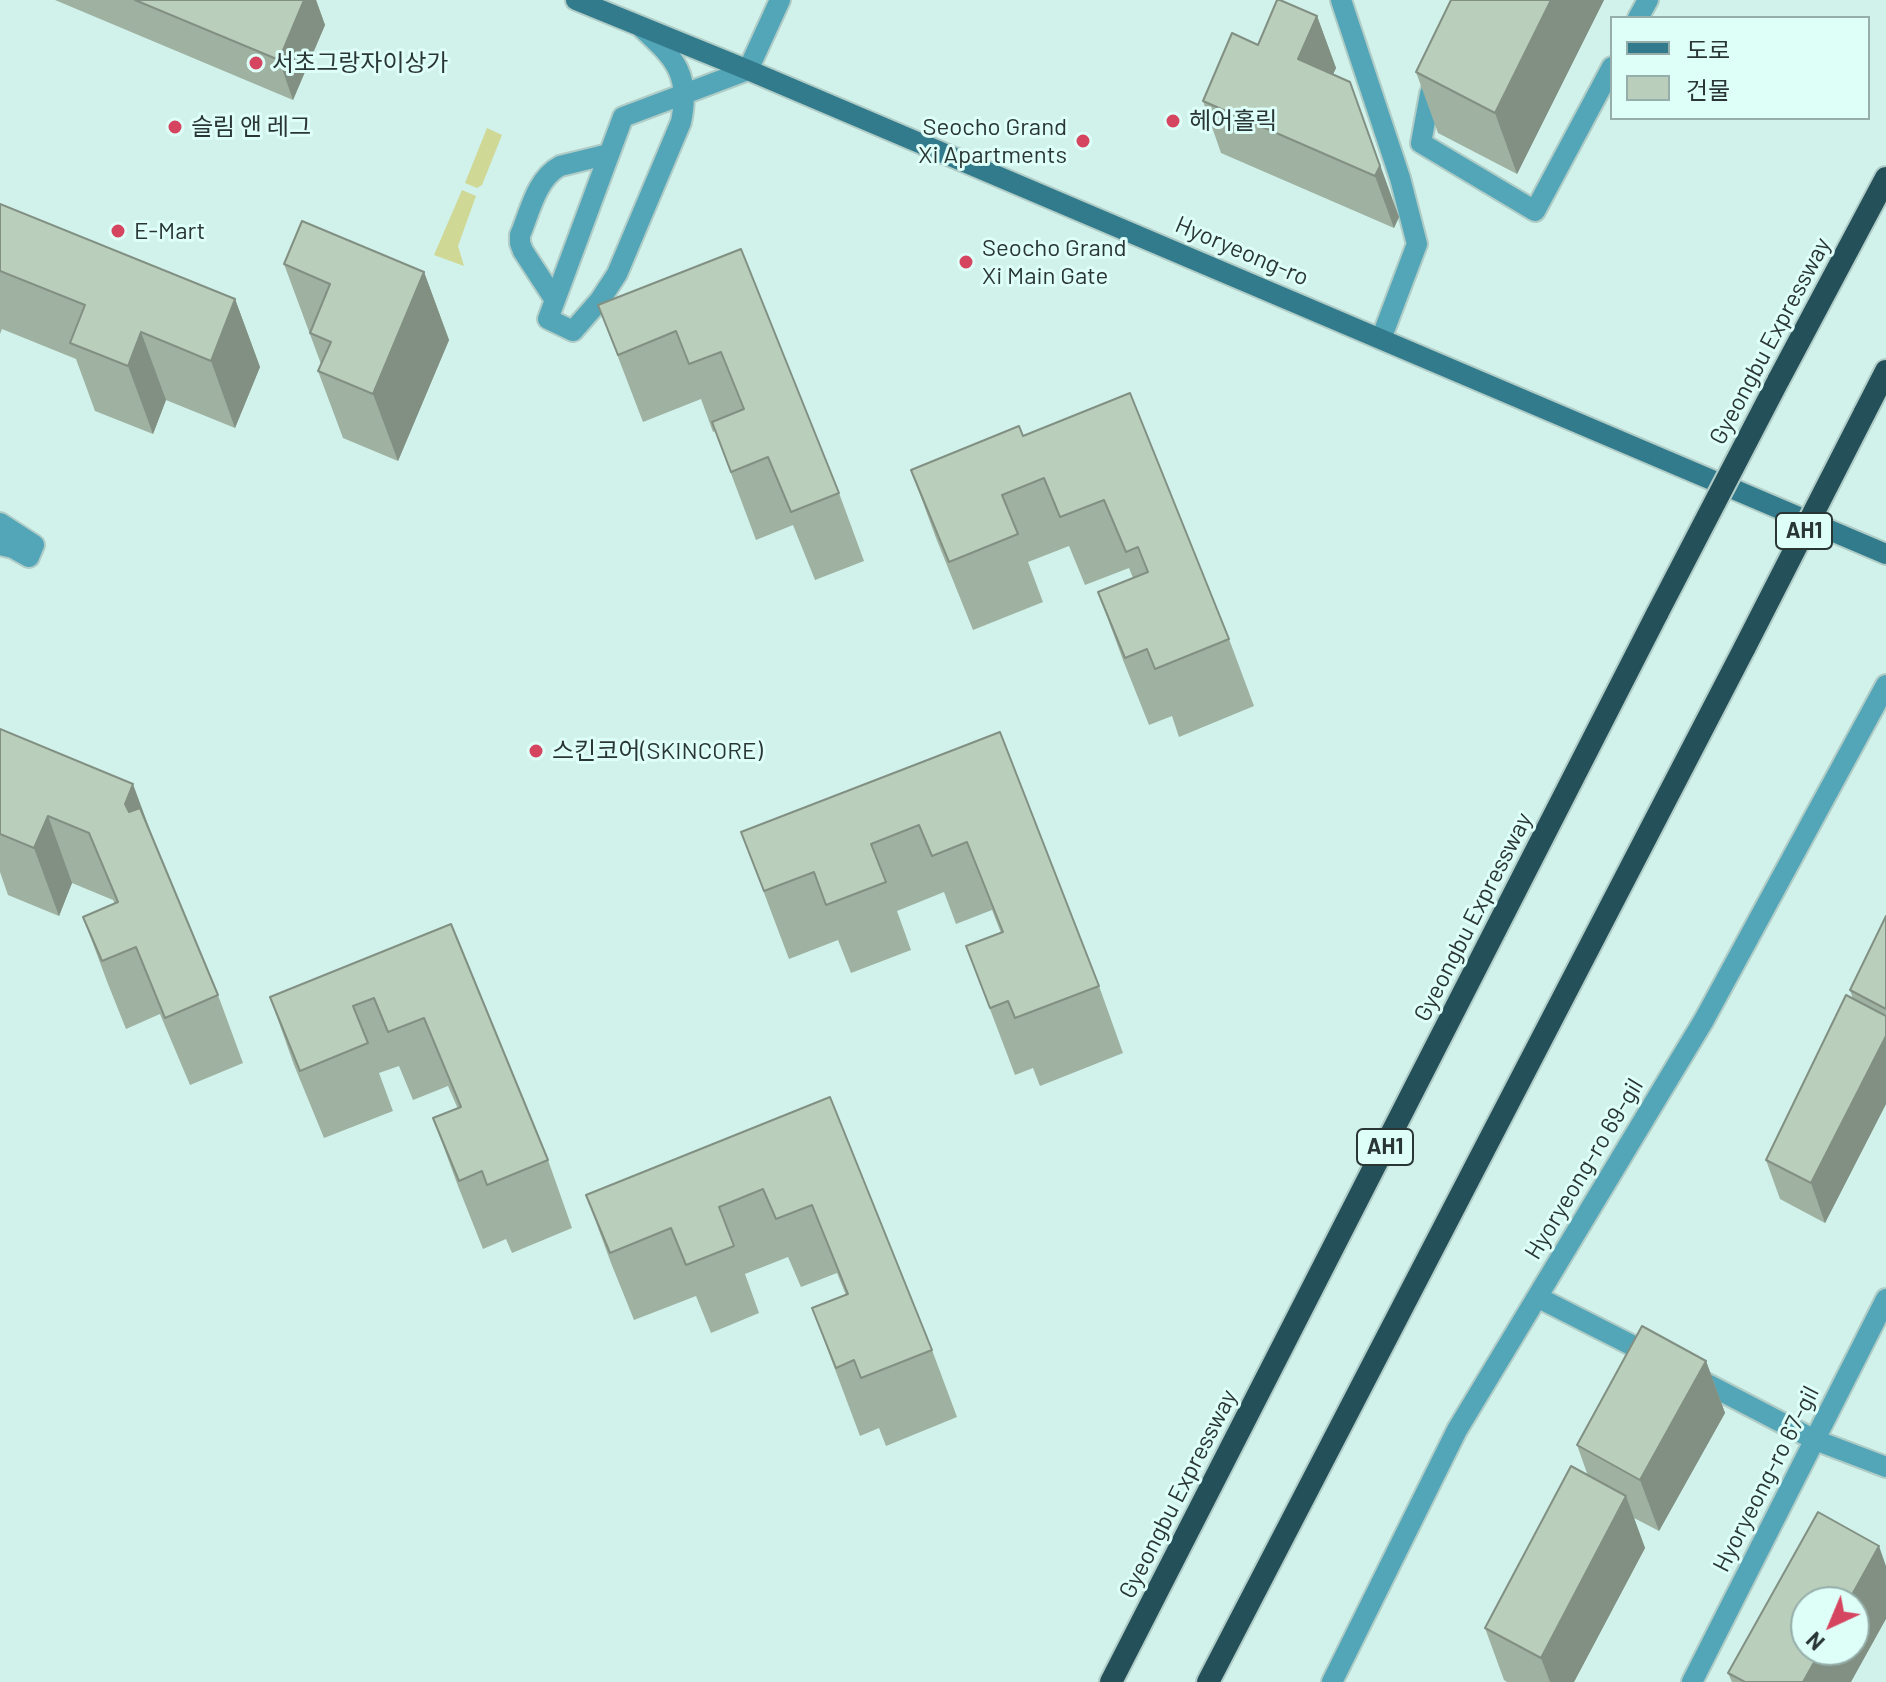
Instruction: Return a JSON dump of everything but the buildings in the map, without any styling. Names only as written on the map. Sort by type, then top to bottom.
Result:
[{"type":"highway","name":"Gyeongbu Expressway","points":[[1111,1682],[1658,612],[1886,178]]},
{"type":"highway","name":"AH1","points":[[1208,1682],[1886,371]]},
{"type":"main road","name":"Hyoryeong-ro","points":[[576,0],[748,70],[1886,554]]},
{"type":"street","points":[[641,26],[668,52],[678,69],[684,84],[684,94],[684,108],[681,122],[610,287],[573,331],[548,319],[623,117],[684,94],[748,70],[780,0]]},
{"type":"street","points":[[1341,0],[1400,178],[1417,244],[1381,339]]},
{"type":"street","points":[[1441,67],[1430,94],[1421,143],[1535,211],[1610,71]]},
{"type":"street","points":[[555,300],[523,251],[520,235],[541,184],[553,170],[609,154]]},
{"type":"street","points":[[0,523],[34,545],[29,557],[0,545]]},
{"type":"street","name":"Hyoryeong-ro 69-gil","points":[[1332,1682],[1457,1430],[1704,1020],[1886,685]]},
{"type":"street","points":[[1537,1297],[1815,1440],[1886,1467]]},
{"type":"street","name":"Hyoryeong-ro 67-gil","points":[[1692,1682],[1886,1299]]},
{"type":"green space","points":[[487,128],[502,135],[482,185],[477,188],[465,183]]},
{"type":"green space","points":[[462,190],[476,196],[458,246],[464,266],[434,255]]},
{"type":"place","name":"서초그랑자이상가","points":[[256,63]]},
{"type":"place","name":"헤어홀릭","points":[[1173,121]]},
{"type":"place","name":"슬림 앤 레그","points":[[175,127]]},
{"type":"place","name":"Seocho Grand Xi Apartments","points":[[1083,141]]},
{"type":"place","name":"E-Mart","points":[[118,231]]},
{"type":"place","name":"Seocho Grand Xi Main Gate","points":[[966,262]]},
{"type":"place","name":"스킨코어(SKINCORE)","points":[[536,751]]}]
